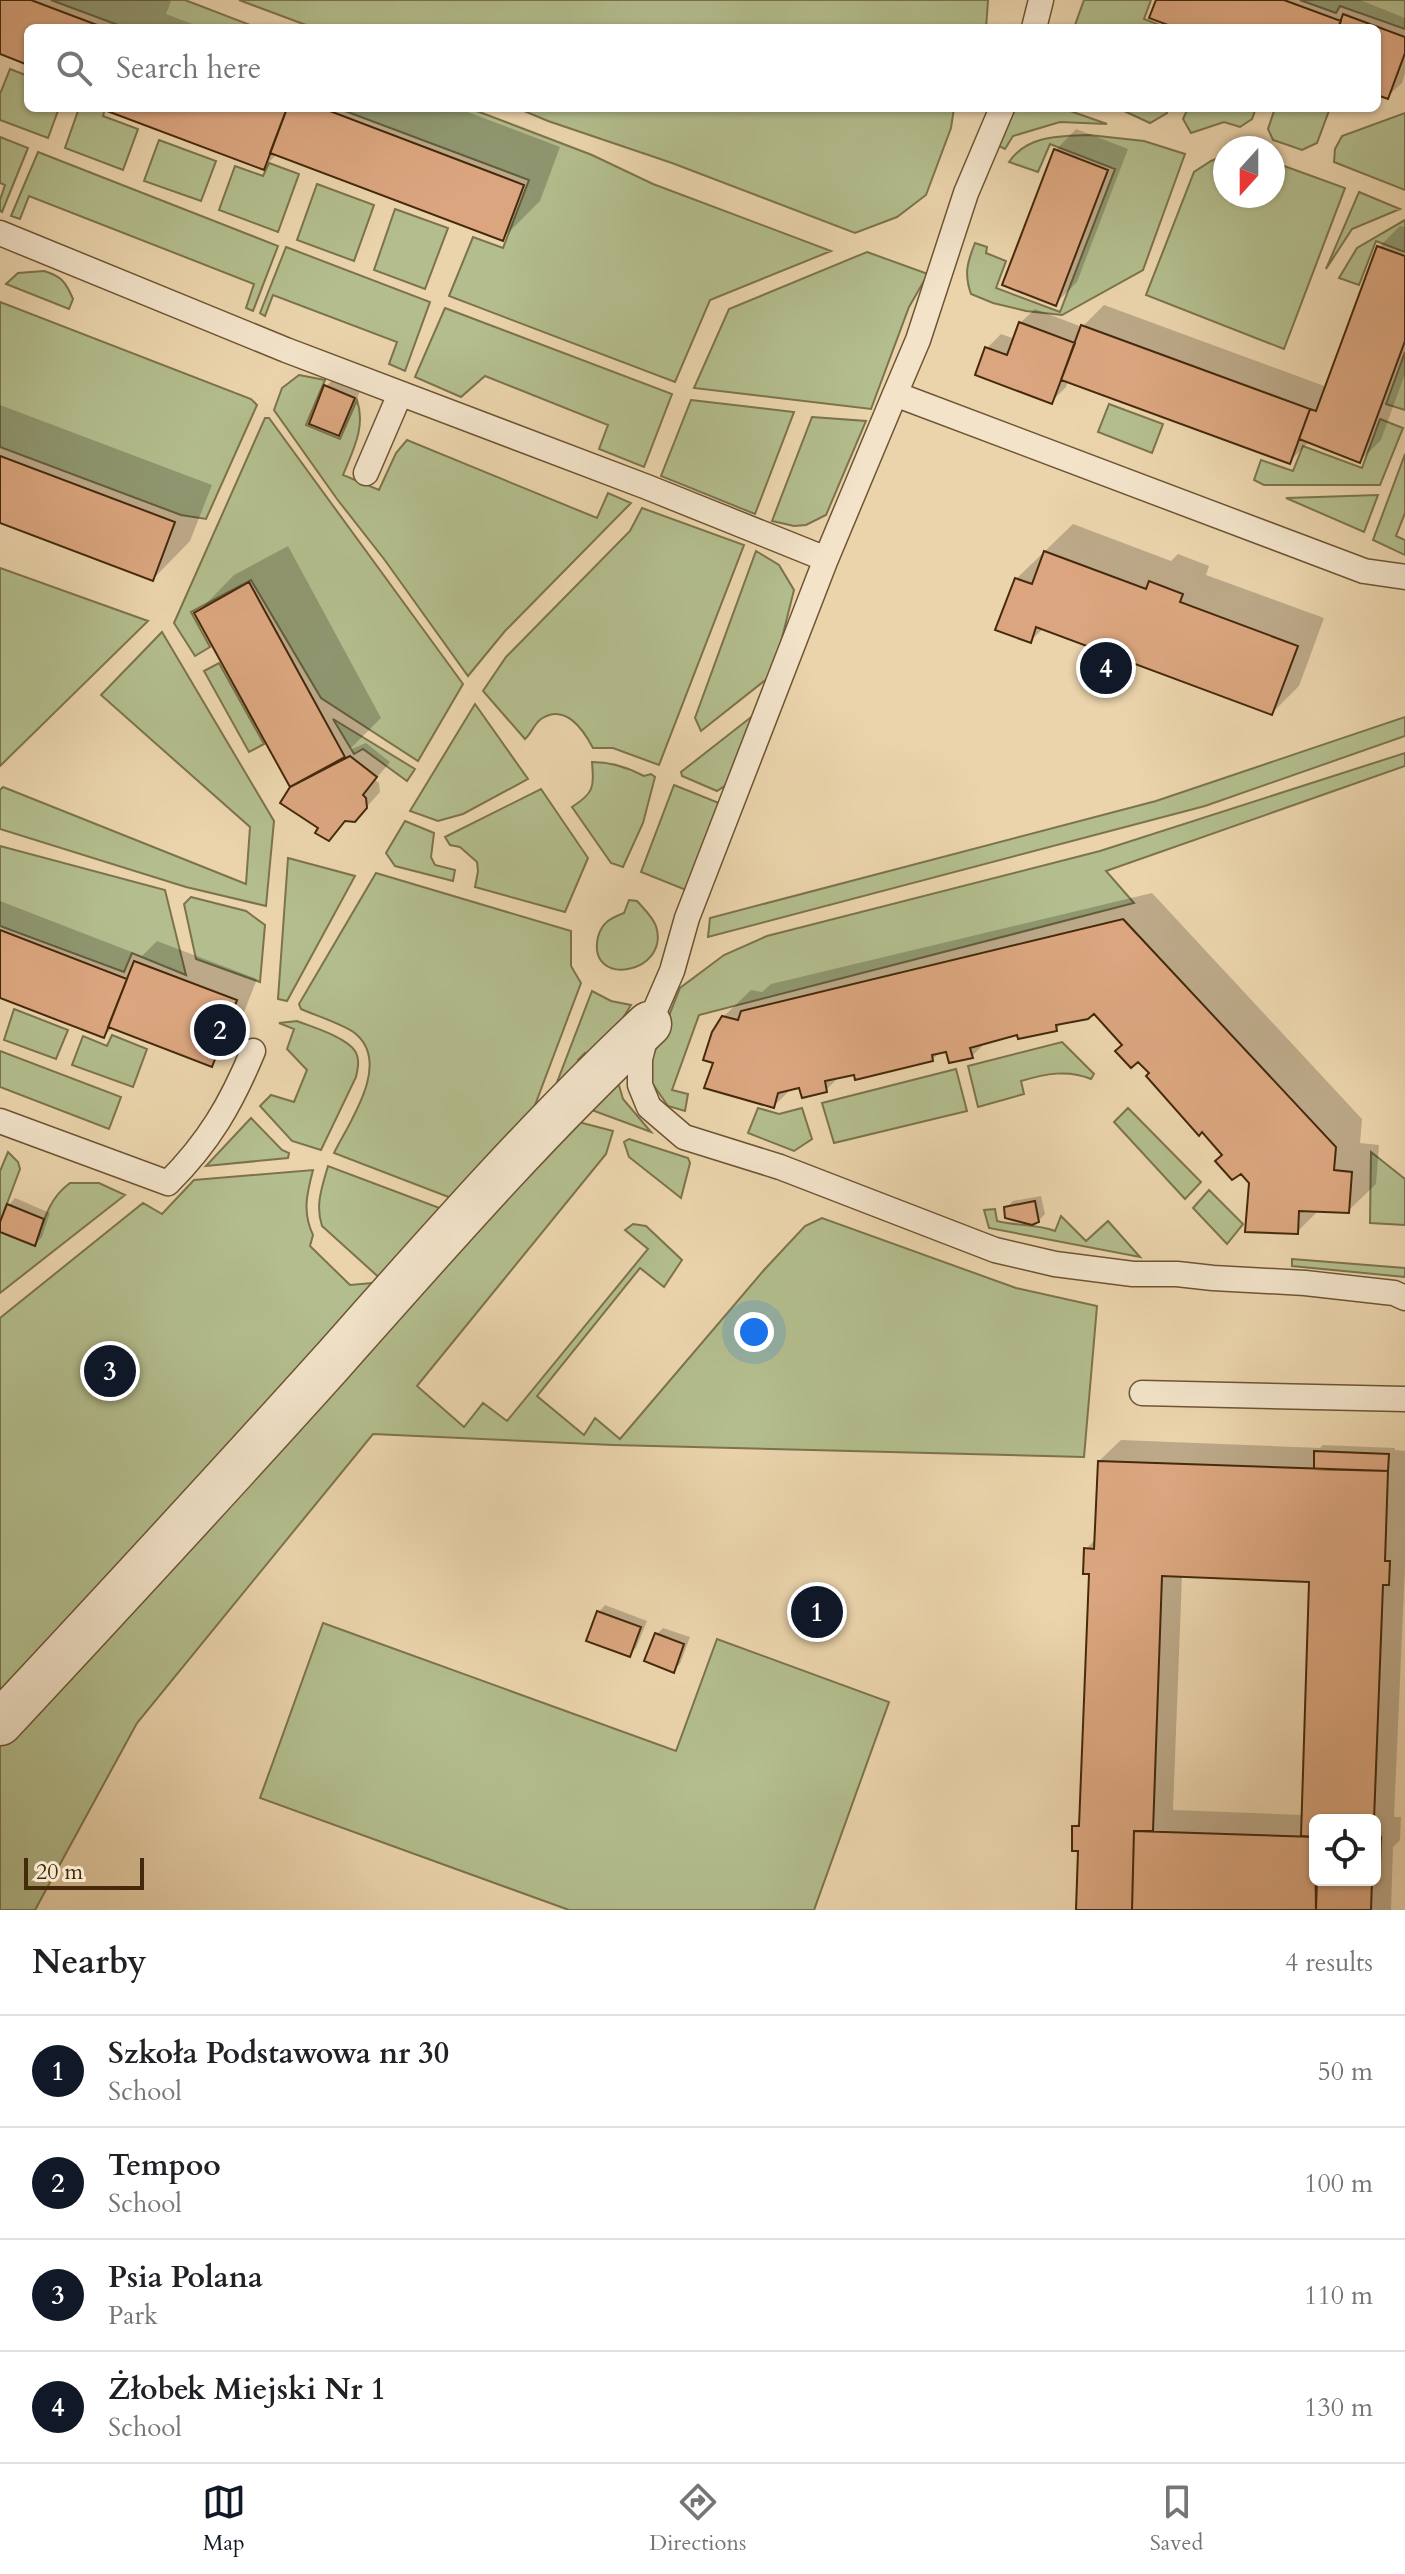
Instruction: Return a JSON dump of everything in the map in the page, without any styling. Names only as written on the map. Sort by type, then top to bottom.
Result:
[{"type":"street","points":[[0,1723],[270,1431],[542,1129],[649,1024]]},
{"type":"lane","points":[[1021,0],[1030,24]]},
{"type":"lane","points":[[1032,24],[1041,0]]},
{"type":"lane","points":[[1000,112],[966,193],[918,340],[826,559],[687,918],[672,971],[649,1024],[640,1059],[640,1085],[649,1107],[684,1137],[780,1167],[995,1250],[1055,1264],[1133,1274],[1305,1283],[1394,1293],[1405,1298]]},
{"type":"lane","points":[[0,233],[400,394],[647,487],[826,559]]},
{"type":"lane","points":[[366,473],[400,394]]},
{"type":"lane","points":[[895,394],[1364,571],[1405,577]]},
{"type":"lane","points":[[0,1121],[168,1183],[197,1154],[235,1093],[253,1051]]},
{"type":"lane","points":[[1142,1393],[1405,1399]]},
{"type":"green space","points":[[51,0],[185,0],[248,24],[115,24]]},
{"type":"green space","points":[[239,0],[988,0],[986,24],[303,24]]},
{"type":"green space","points":[[1084,0],[1151,0],[1144,19],[1157,24],[1075,24]]},
{"type":"green space","points":[[1300,0],[1405,0],[1405,29],[1340,6],[1336,13]]},
{"type":"green space","points":[[10,69],[24,74],[24,112],[58,112],[48,138],[0,120],[0,94]]},
{"type":"green space","points":[[78,112],[104,112],[103,116],[138,129],[123,170],[65,148]]},
{"type":"green space","points":[[348,112],[479,112],[592,155],[653,184],[831,251],[710,300],[675,382],[449,296],[473,237],[503,248],[529,180]]},
{"type":"green space","points":[[527,112],[953,112],[951,128],[926,195],[897,217],[855,233],[672,163]]},
{"type":"green space","points":[[1013,112],[1073,112],[1107,124],[1060,122],[1013,136],[1005,149],[999,146]]},
{"type":"green space","points":[[1126,112],[1167,112],[1150,123]]},
{"type":"green space","points":[[1186,112],[1255,112],[1252,119],[1240,127],[1224,122],[1191,133],[1183,119]]},
{"type":"green space","points":[[1274,112],[1329,112],[1317,143],[1302,150],[1285,144],[1285,136],[1271,136],[1268,129]]},
{"type":"green space","points":[[1405,113],[1405,190],[1334,162],[1335,149],[1342,136]]},
{"type":"green space","points":[[1089,135],[1144,141],[1185,154],[1143,270],[1062,315],[1026,311],[971,294],[967,268],[975,243],[987,247],[986,253],[1006,261],[996,288],[1060,312],[1115,169],[1050,144],[1038,172],[1009,162],[1016,153],[1035,142]]},
{"type":"green space","points":[[0,137],[28,148],[2,212],[0,200],[5,185],[0,183]]},
{"type":"green space","points":[[159,140],[216,161],[201,201],[144,181]]},
{"type":"green space","points":[[38,152],[278,246],[253,311],[246,308],[254,284],[29,196],[20,219],[11,216]]},
{"type":"green space","points":[[1211,161],[1213,208],[1285,208],[1285,166],[1345,188],[1284,349],[1146,295],[1194,172]]},
{"type":"green space","points":[[269,163],[299,174],[278,232],[219,210],[235,166],[263,176]]},
{"type":"green space","points":[[317,184],[374,205],[354,261],[297,240]]},
{"type":"green space","points":[[1359,192],[1400,209],[1352,229],[1326,269]]},
{"type":"green space","points":[[395,209],[448,228],[425,289],[374,270]]},
{"type":"green space","points":[[1405,220],[1405,252],[1376,241],[1359,285],[1339,278],[1357,248]]},
{"type":"green space","points":[[286,247],[430,302],[405,371],[389,364],[397,342],[273,295],[265,316],[260,313]]},
{"type":"green space","points":[[867,252],[928,274],[909,307],[871,409],[694,388],[729,309]]},
{"type":"green space","points":[[44,271],[65,284],[73,299],[69,309],[6,284],[18,273]]},
{"type":"green space","points":[[0,302],[251,399],[257,405],[206,519],[181,515],[0,447]]},
{"type":"green space","points":[[445,308],[672,394],[644,467],[599,449],[608,425],[485,376],[461,397],[415,377]]},
{"type":"green space","points":[[1405,352],[1405,410],[1386,404]]},
{"type":"green space","points":[[299,375],[325,380],[306,425],[340,439],[357,400],[359,429],[343,475],[379,490],[396,453],[407,440],[597,518],[608,493],[631,503],[505,631],[468,676],[274,410],[282,388]]},
{"type":"green space","points":[[691,400],[794,412],[755,514],[661,476]]},
{"type":"green space","points":[[1109,404],[1163,424],[1152,453],[1098,432]]},
{"type":"green space","points":[[812,417],[866,421],[826,515],[806,525],[772,521]]},
{"type":"green space","points":[[265,418],[269,418],[463,684],[418,761],[321,698],[251,580],[191,612],[210,647],[195,656],[174,623]]},
{"type":"green space","points":[[1380,419],[1403,428],[1380,485],[1264,485],[1254,480],[1261,460],[1293,471],[1303,446],[1362,468]]},
{"type":"green space","points":[[1405,454],[1405,513],[1396,536],[1405,540],[1405,555],[1373,540]]},
{"type":"green space","points":[[1378,495],[1364,532],[1286,498]]},
{"type":"green space","points":[[642,508],[744,545],[659,765],[613,748],[593,748],[572,720],[558,714],[541,719],[525,739],[483,691],[506,657],[630,531]]},
{"type":"green space","points":[[756,551],[779,565],[794,590],[773,674],[701,731],[695,718]]},
{"type":"green space","points":[[0,568],[148,621],[0,766]]},
{"type":"green space","points":[[162,632],[274,821],[266,906],[186,887],[0,829],[0,790],[3,787],[246,884],[250,827],[101,695]]},
{"type":"green space","points":[[219,663],[264,744],[249,752],[204,671]]},
{"type":"green space","points":[[475,704],[528,779],[463,814],[438,821],[410,811]]},
{"type":"green space","points":[[755,714],[726,785],[717,791],[682,776],[681,772]]},
{"type":"green space","points":[[1405,717],[1405,736],[1205,806],[708,937],[710,918],[1156,801]]},
{"type":"green space","points":[[333,719],[415,769],[407,781],[363,749],[354,754]]},
{"type":"green space","points":[[1405,753],[1405,766],[1106,871],[1134,903],[699,1015],[672,1090],[688,1094],[685,1111],[668,1106],[650,1080],[649,1066],[680,988],[724,955],[767,936],[1100,851]]},
{"type":"green space","points":[[592,762],[612,764],[655,777],[643,823],[623,867],[611,863],[572,807],[585,798],[591,789]]},
{"type":"green space","points":[[674,785],[719,803],[686,890],[641,872]]},
{"type":"green space","points":[[541,789],[588,858],[565,912],[475,887],[477,862],[460,847],[450,845],[445,837]]},
{"type":"green space","points":[[405,821],[434,833],[431,857],[435,865],[455,870],[453,881],[395,866],[386,853]]},
{"type":"green space","points":[[0,846],[165,890],[186,975],[132,953],[124,972],[0,926]]},
{"type":"green space","points":[[288,858],[355,876],[287,1001],[278,999]]},
{"type":"green space","points":[[376,873],[571,931],[571,966],[581,983],[526,1129],[549,1103],[592,991],[611,1001],[631,1005],[618,1026],[592,1056],[585,1053],[578,1060],[583,1066],[571,1120],[613,1131],[606,1154],[417,1386],[464,1427],[483,1403],[507,1421],[648,1249],[625,1230],[633,1224],[646,1226],[682,1260],[664,1287],[640,1268],[537,1396],[584,1435],[595,1418],[620,1439],[764,1270],[805,1226],[822,1218],[1016,1288],[1097,1306],[1084,1457],[613,1445],[373,1434],[137,1723],[35,1910],[0,1910],[0,1318],[143,1203],[162,1214],[194,1180],[313,1170],[307,1202],[313,1235],[310,1246],[350,1285],[384,1282],[322,1226],[319,1203],[328,1166],[450,1212],[459,1201],[334,1153],[364,1093],[370,1062],[366,1047],[357,1035],[301,1009],[299,1004]]},
{"type":"green space","points":[[191,897],[246,911],[265,925],[260,982],[196,959],[184,904]]},
{"type":"green space","points":[[629,900],[637,901],[652,919],[656,926],[657,942],[652,955],[641,964],[628,969],[615,969],[604,964],[598,953],[598,937],[608,921],[624,913]]},
{"type":"green space","points":[[14,1009],[68,1030],[56,1059],[4,1040]]},
{"type":"green space","points":[[297,1021],[344,1041],[358,1057],[356,1077],[321,1150],[292,1141],[260,1106],[271,1095],[294,1102],[307,1070],[287,1049],[294,1029],[279,1023]]},
{"type":"green space","points":[[112,1035],[147,1049],[133,1087],[72,1065],[83,1036],[107,1046]]},
{"type":"green space","points":[[1062,1042],[1094,1074],[1091,1079],[1065,1073],[1030,1078],[1021,1081],[1024,1094],[978,1107],[968,1066]]},
{"type":"green space","points":[[0,1051],[121,1097],[109,1129],[0,1087]]},
{"type":"green space","points":[[956,1069],[967,1111],[834,1143],[822,1103]]},
{"type":"green space","points":[[615,1072],[623,1099],[651,1132],[589,1109]]},
{"type":"green space","points":[[758,1108],[779,1114],[802,1108],[812,1139],[794,1151],[748,1133]]},
{"type":"green space","points":[[1128,1108],[1201,1182],[1185,1199],[1114,1122]]},
{"type":"green space","points":[[251,1118],[282,1150],[289,1153],[288,1158],[206,1166]]},
{"type":"green space","points":[[629,1139],[688,1158],[690,1163],[681,1198],[629,1157],[624,1142]]},
{"type":"green space","points":[[8,1152],[18,1162],[20,1169],[0,1222],[0,1171]]},
{"type":"green space","points":[[1371,1152],[1405,1179],[1405,1225],[1370,1223]]},
{"type":"green space","points":[[70,1183],[99,1183],[125,1195],[0,1293],[0,1232],[35,1246],[52,1203]]},
{"type":"green space","points":[[1209,1190],[1243,1224],[1227,1244],[1193,1208]]},
{"type":"green space","points":[[995,1209],[997,1221],[1055,1231],[1061,1216],[1086,1241],[1108,1221],[1140,1257],[989,1228],[984,1210]]},
{"type":"green space","points":[[1292,1259],[1405,1268],[1405,1277],[1292,1266]]},
{"type":"green space","points":[[323,1623],[676,1751],[717,1639],[889,1702],[814,1910],[569,1910],[260,1798]]},
{"type":"building","points":[[0,0],[31,0],[94,24],[24,24],[24,63],[0,54]]},
{"type":"building","points":[[1156,0],[1284,0],[1341,21],[1340,24],[1165,24],[1149,18]]},
{"type":"building","points":[[1343,14],[1370,24],[1339,24]]},
{"type":"building","points":[[1381,28],[1405,37],[1405,53],[1388,99],[1381,96]]},
{"type":"building","points":[[110,112],[286,112],[264,170]]},
{"type":"building","points":[[285,112],[332,112],[524,185],[503,241],[270,153]]},
{"type":"building","points":[[1054,149],[1108,170],[1056,306],[1002,285]]},
{"type":"building","points":[[1377,246],[1405,256],[1405,341],[1360,463],[1299,439],[1310,409],[1316,411]]},
{"type":"building","points":[[1019,322],[1075,343],[1052,404],[975,375],[985,347],[1007,355]]},
{"type":"building","points":[[1081,325],[1310,409],[1290,464],[1061,380]]},
{"type":"building","points":[[324,385],[355,398],[339,436],[309,424]]},
{"type":"building","points":[[0,456],[175,522],[153,581],[0,523]]},
{"type":"building","points":[[1044,551],[1146,589],[1149,581],[1183,594],[1180,602],[1298,646],[1272,715],[1036,627],[1031,643],[995,630],[1015,578],[1032,584]]},
{"type":"building","points":[[249,582],[345,757],[290,787],[194,613]]},
{"type":"building","points":[[350,756],[377,777],[363,795],[367,808],[355,822],[345,821],[329,841],[315,833],[318,828],[280,803],[290,787]]},
{"type":"building","points":[[1123,919],[1336,1147],[1334,1170],[1352,1172],[1349,1213],[1299,1211],[1298,1234],[1245,1232],[1249,1183],[1241,1174],[1232,1180],[1215,1161],[1222,1155],[1202,1132],[1199,1136],[1146,1076],[1149,1073],[1138,1062],[1131,1068],[1115,1051],[1122,1045],[1094,1014],[1088,1019],[1056,1025],[1057,1031],[1018,1039],[1017,1035],[970,1048],[973,1058],[949,1063],[946,1052],[932,1055],[933,1061],[855,1080],[854,1075],[825,1081],[827,1092],[802,1098],[799,1088],[778,1093],[774,1108],[704,1088],[713,1063],[703,1060],[712,1032],[722,1016],[738,1020],[741,1011]]},
{"type":"building","points":[[0,930],[127,979],[104,1038],[0,998]]},
{"type":"building","points":[[134,961],[237,1000],[212,1067],[108,1027]]},
{"type":"building","points":[[1035,1201],[1039,1222],[1032,1225],[1005,1218],[1004,1207]]},
{"type":"building","points":[[7,1204],[44,1219],[35,1246],[0,1232],[0,1222]]},
{"type":"building","points":[[1314,1451],[1389,1454],[1388,1471],[1314,1469]]},
{"type":"building","points":[[1098,1461],[1388,1471],[1385,1561],[1390,1561],[1389,1585],[1383,1585],[1374,1814],[1309,1814],[1309,1837],[1301,1836],[1309,1582],[1162,1576],[1153,1831],[1134,1831],[1132,1910],[1076,1910],[1078,1851],[1072,1851],[1072,1826],[1079,1826],[1089,1574],[1083,1574],[1084,1548],[1094,1549]]},
{"type":"building","points":[[597,1611],[641,1627],[630,1657],[586,1641]]},
{"type":"building","points":[[655,1633],[684,1644],[674,1673],[644,1661]]},
{"type":"building","points":[[1134,1831],[1309,1837],[1309,1886],[1316,1886],[1316,1910],[1132,1910]]},
{"type":"building","points":[[1317,1886],[1372,1886],[1371,1910],[1316,1910]]},
{"type":"place","name":"Żłobek Miejski Nr 1","points":[[1106,668]]},
{"type":"place","name":"Tempoo","points":[[220,1030]]},
{"type":"place","name":"Psia Polana","points":[[110,1371]]},
{"type":"place","name":"Szkoła Podstawowa nr 30","points":[[817,1612]]}]
